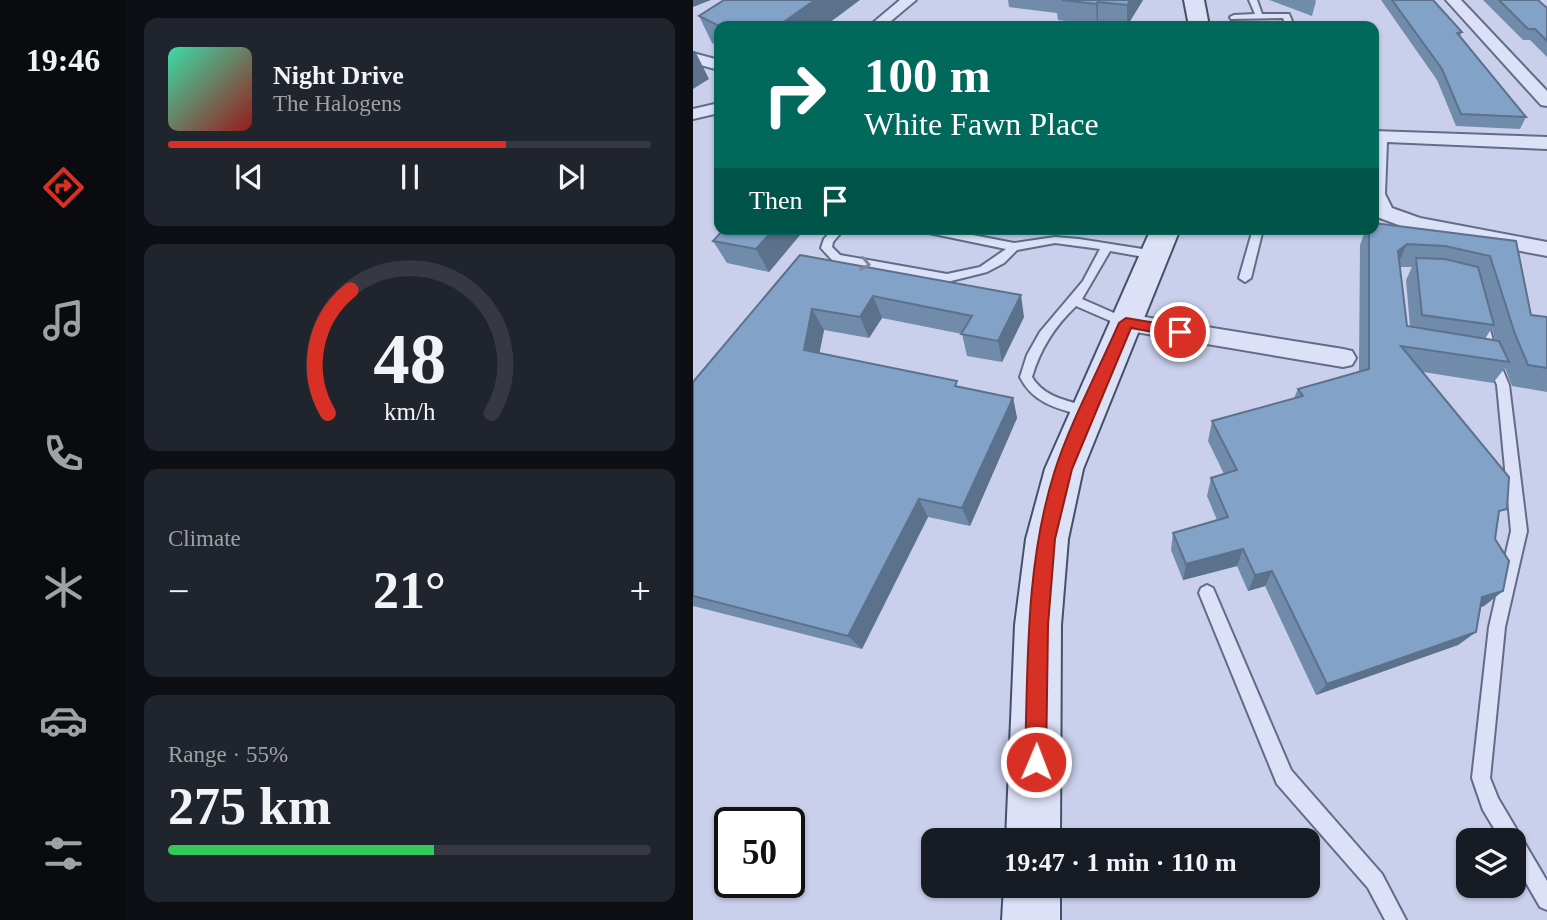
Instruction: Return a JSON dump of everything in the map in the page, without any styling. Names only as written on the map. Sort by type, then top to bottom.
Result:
[{"type":"main road","points":[[1193,0],[1198,21]]},
{"type":"main road","points":[[1033,828],[1038,625],[1047,539],[1064,469],[1161,242]]},
{"type":"main road","points":[[1031,920],[1032,898]]},
{"type":"street","points":[[882,21],[909,0]]},
{"type":"street","points":[[1453,0],[1547,101]]},
{"type":"street","points":[[693,58],[714,64]]},
{"type":"street","points":[[693,114],[714,109]]},
{"type":"street","points":[[1379,136],[1547,143]]},
{"type":"street","points":[[1379,202],[1384,212],[1415,224],[1547,249]]},
{"type":"street","points":[[1126,323],[1343,358]]},
{"type":"lane","points":[[1254,0],[1259,16]]},
{"type":"lane","points":[[1234,17],[1286,16],[1288,21]]},
{"type":"lane","points":[[834,235],[826,248],[837,258],[947,278],[981,271],[1005,257],[1014,247]]},
{"type":"lane","points":[[954,235],[1014,247],[1055,240],[1107,247],[1161,242]]},
{"type":"lane","points":[[1245,278],[1256,235]]},
{"type":"lane","points":[[1088,412],[1045,398],[1031,389],[1026,377],[1045,332],[1060,313],[1075,301],[1107,247]]},
{"type":"lane","points":[[1075,301],[1126,323]]},
{"type":"lane","points":[[1479,308],[1484,355],[1503,385],[1519,531],[1497,627],[1481,778],[1490,803],[1505,828]]},
{"type":"lane","points":[[1207,593],[1284,777],[1375,881],[1396,920]]},
{"type":"lane","points":[[1526,864],[1547,900]]},
{"type":"building","points":[[724,0],[815,0],[785,21],[714,21],[714,24],[699,16]]},
{"type":"building","points":[[1062,0],[1131,0],[1127,5]]},
{"type":"building","points":[[1392,0],[1433,0],[1462,32],[1457,33],[1526,117],[1461,114],[1442,69]]},
{"type":"building","points":[[1499,0],[1538,0],[1547,8],[1547,41],[1535,29],[1528,29]]},
{"type":"building","points":[[1379,224],[1516,241],[1531,315],[1547,317],[1547,368],[1528,365],[1490,256],[1445,246],[1407,244],[1398,251],[1407,326],[1499,341],[1509,362],[1401,346],[1509,477],[1507,509],[1499,511],[1495,539],[1509,561],[1503,591],[1482,597],[1476,632],[1327,684],[1272,571],[1255,575],[1243,549],[1186,564],[1173,533],[1228,517],[1211,478],[1237,470],[1212,421],[1303,396],[1298,389],[1369,369],[1369,235],[1379,235]]},
{"type":"building","points":[[718,235],[769,235],[756,249],[713,241]]},
{"type":"building","points":[[800,255],[1021,295],[998,341],[961,334],[972,316],[873,296],[860,317],[812,309],[804,350],[957,381],[955,386],[1013,398],[962,508],[919,499],[848,636],[693,596],[693,382]]},
{"type":"building","points":[[1416,258],[1445,259],[1478,267],[1494,325],[1422,315]]},
{"type":"route","points":[[1036,762],[1038,625],[1047,539],[1064,469],[1126,323],[1180,332]]}]
